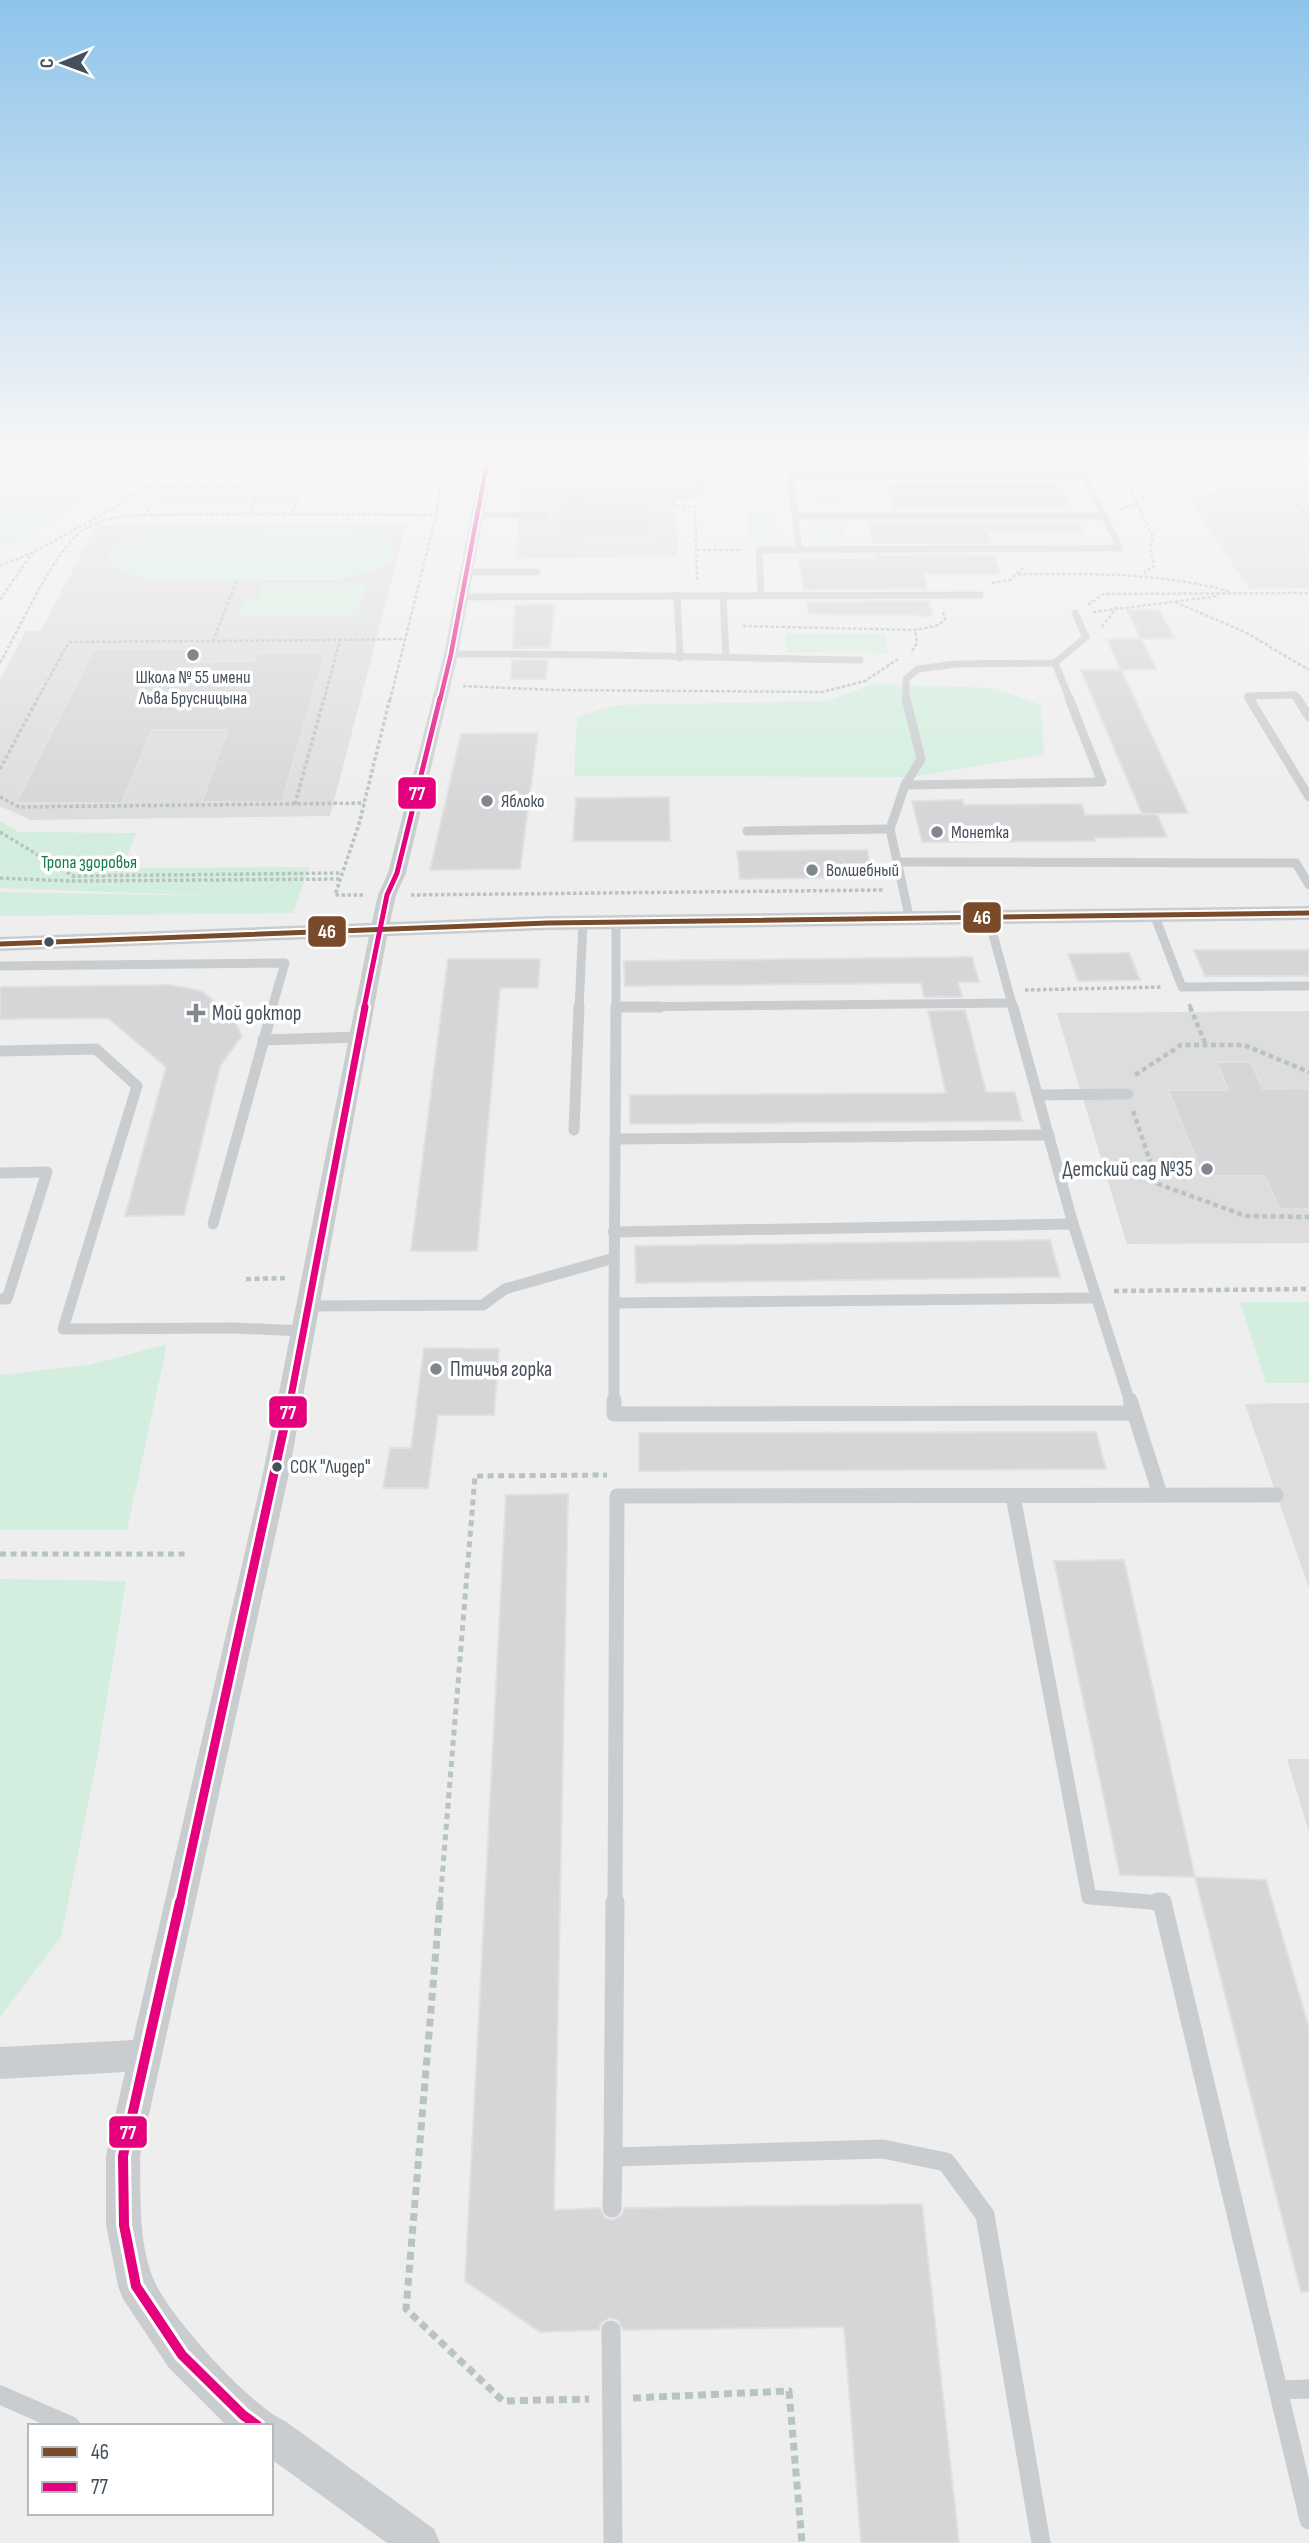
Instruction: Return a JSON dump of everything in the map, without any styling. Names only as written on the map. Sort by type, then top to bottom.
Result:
[{"type":"street","points":[[255,2424],[182,2355],[136,2286],[124,2225],[123,2156],[276,1473],[387,895],[397,873],[451,654],[465,577]]},
{"type":"street","points":[[0,944],[616,922],[909,916],[1309,913]]},
{"type":"street","points":[[0,2063],[144,2055]]},
{"type":"street","points":[[273,2436],[420,2543]]},
{"type":"lane","points":[[760,577],[761,595]]},
{"type":"lane","points":[[677,595],[680,658]]},
{"type":"lane","points":[[723,595],[726,657]]},
{"type":"lane","points":[[461,597],[979,595]]},
{"type":"lane","points":[[909,916],[890,829],[905,785],[921,758],[905,695],[906,679],[918,669],[956,664],[1055,663],[1086,637],[1076,614]]},
{"type":"lane","points":[[451,654],[565,653],[613,657],[860,660]]},
{"type":"lane","points":[[905,785],[1102,782],[1055,663]]},
{"type":"lane","points":[[1309,718],[1294,695],[1248,696],[1309,797]]},
{"type":"lane","points":[[747,831],[890,829]]},
{"type":"lane","points":[[897,862],[1296,863],[1309,885]]},
{"type":"lane","points":[[1154,914],[1182,987],[1309,986]]},
{"type":"lane","points":[[988,916],[1073,1224],[1160,1494]]},
{"type":"lane","points":[[616,922],[618,1007],[613,1232],[614,1414],[1133,1413]]},
{"type":"lane","points":[[574,1130],[583,923]]},
{"type":"lane","points":[[0,966],[285,963],[213,1224]]},
{"type":"lane","points":[[618,1007],[1010,997]]},
{"type":"lane","points":[[263,1040],[358,1037]]},
{"type":"lane","points":[[0,1051],[96,1049],[137,1086],[63,1329],[235,1328],[303,1331]]},
{"type":"lane","points":[[1038,1096],[1128,1094]]},
{"type":"lane","points":[[615,1139],[1049,1135]]},
{"type":"lane","points":[[0,1173],[47,1172],[8,1299],[0,1299]]},
{"type":"lane","points":[[613,1232],[1073,1224]]},
{"type":"lane","points":[[307,1306],[483,1305],[505,1290],[614,1258]]},
{"type":"lane","points":[[614,1303],[1095,1295]]},
{"type":"lane","points":[[612,2208],[617,1496],[1276,1495]]},
{"type":"lane","points":[[1013,1496],[1089,1896],[1162,1902],[1309,2520]]},
{"type":"lane","points":[[613,2157],[883,2150],[946,2162],[985,2215],[1041,2543]]},
{"type":"lane","points":[[611,2330],[613,2543]]},
{"type":"lane","points":[[1278,2390],[1309,2389]]},
{"type":"lane","points":[[0,2395],[66,2424]]},
{"type":"path","points":[[0,600],[16,577]]},
{"type":"path","points":[[0,663],[48,577]]},
{"type":"path","points":[[420,577],[364,803],[335,895],[903,890]]},
{"type":"path","points":[[697,577],[697,595]]},
{"type":"path","points":[[1167,577],[1202,582],[1234,593]]},
{"type":"path","points":[[213,641],[237,580]]},
{"type":"path","points":[[1076,614],[1234,593]]},
{"type":"path","points":[[1076,614],[1103,594],[1309,593]]},
{"type":"path","points":[[725,626],[915,630],[936,626],[945,620],[939,595]]},
{"type":"path","points":[[1174,602],[1245,632],[1309,670]]},
{"type":"path","points":[[1100,628],[1117,607]]},
{"type":"path","points":[[443,686],[555,690],[822,692],[865,681],[913,650],[917,643],[915,630]]},
{"type":"path","points":[[0,769],[69,642],[403,639]]},
{"type":"path","points":[[295,804],[340,640]]},
{"type":"path","points":[[0,797],[19,807],[364,803]]},
{"type":"path","points":[[0,832],[73,876],[342,873]]},
{"type":"path","points":[[0,877],[72,881],[342,879]]},
{"type":"path","points":[[1010,997],[1182,987],[1206,1045]]},
{"type":"path","points":[[1309,1072],[1244,1045],[1181,1045],[1124,1082],[1158,1184],[1246,1216],[1309,1217]]},
{"type":"path","points":[[1095,1295],[1309,1289]]},
{"type":"path","points":[[615,1475],[475,1476],[406,2309],[503,2401],[789,2391],[802,2543]]},
{"type":"path","points":[[0,1554],[185,1554]]},
{"type":"shaded area","name":"Школа № 55 имени Льва Брусницына","points":[[69,577],[393,577],[330,816],[31,820],[0,806],[0,680],[26,631],[41,631]]},
{"type":"shaded area","points":[[1241,577],[1309,577],[1309,588],[1249,589]]},
{"type":"shaded area","name":"Детский сад №35","points":[[1309,1011],[1309,1243],[1127,1244],[1057,1013]]},
{"type":"shaded area","points":[[1309,1403],[1309,1588],[1245,1404]]},
{"type":"shaded area","points":[[1287,1759],[1309,1759],[1309,1832]]},
{"type":"green space","points":[[139,577],[352,577],[339,580],[150,580]]},
{"type":"green space","points":[[263,583],[366,583],[358,616],[238,616],[245,598],[258,598]]},
{"type":"green space","points":[[785,633],[885,634],[888,653],[786,652]]},
{"type":"green space","points":[[872,684],[993,688],[1041,705],[1044,754],[914,777],[574,776],[577,717],[616,705],[828,701]]},
{"type":"green space","name":"Тропа здоровья","points":[[0,821],[19,832],[136,833],[123,868],[309,867],[293,913],[0,916],[0,892],[218,896],[0,888]]},
{"type":"green space","points":[[1240,1302],[1309,1302],[1309,1383],[1266,1383]]},
{"type":"green space","points":[[167,1344],[127,1530],[0,1530],[0,1375],[89,1365]]},
{"type":"green space","points":[[0,1579],[126,1581],[97,1759],[61,1937],[0,2017]]},
{"type":"building","points":[[801,577],[924,577],[927,589],[804,590]]},
{"type":"building","points":[[929,601],[932,616],[809,614],[806,602]]},
{"type":"building","points":[[555,604],[550,648],[513,648],[515,605]]},
{"type":"building","points":[[1127,610],[1159,610],[1174,638],[1141,639]]},
{"type":"building","points":[[1107,639],[1141,639],[1156,669],[1121,670]]},
{"type":"building","points":[[93,649],[192,649],[187,662],[255,661],[258,653],[325,653],[282,802],[202,802],[227,730],[152,730],[122,803],[16,803]]},
{"type":"building","points":[[512,660],[548,660],[545,679],[511,679]]},
{"type":"building","points":[[1081,670],[1121,670],[1188,813],[1142,814]]},
{"type":"building","name":"Яблоко","points":[[538,733],[520,869],[430,870],[461,734]]},
{"type":"building","points":[[669,797],[670,841],[573,841],[576,798]]},
{"type":"building","points":[[963,800],[964,805],[1082,804],[1085,815],[1157,814],[1167,837],[1094,838],[1095,841],[922,842],[912,801]]},
{"type":"building","points":[[867,850],[873,877],[740,879],[737,851]]},
{"type":"building","points":[[1194,950],[1309,950],[1309,976],[1205,976]]},
{"type":"building","points":[[1129,953],[1140,980],[1078,981],[1068,954]]},
{"type":"building","points":[[972,957],[979,982],[958,982],[962,997],[924,997],[921,983],[625,986],[624,961]]},
{"type":"building","points":[[448,959],[540,959],[538,988],[500,988],[477,1251],[411,1251]]},
{"type":"building","points":[[169,985],[202,991],[233,1018],[242,1036],[220,1066],[184,1215],[125,1216],[166,1067],[108,1018],[0,1019],[0,987]]},
{"type":"building","points":[[965,1010],[986,1092],[1015,1092],[1022,1121],[630,1124],[630,1095],[946,1093],[928,1011]]},
{"type":"building","points":[[1217,1062],[1251,1062],[1263,1089],[1309,1088],[1309,1209],[1279,1209],[1265,1176],[1203,1176],[1168,1090],[1228,1090]]},
{"type":"building","points":[[1050,1240],[1060,1277],[636,1283],[635,1246]]},
{"type":"building","points":[[424,1348],[499,1349],[494,1415],[438,1415],[428,1488],[383,1488],[390,1448],[411,1448]]},
{"type":"building","points":[[1096,1432],[1106,1469],[639,1471],[639,1433]]},
{"type":"building","points":[[568,1494],[554,2210],[600,2208],[605,2218],[612,2220],[622,2215],[624,2208],[922,2204],[959,2543],[861,2543],[844,2327],[623,2330],[618,2320],[610,2318],[601,2323],[599,2330],[540,2332],[465,2281],[506,1495]]},
{"type":"building","points":[[1124,1560],[1195,1877],[1120,1875],[1054,1561]]},
{"type":"building","points":[[1195,1877],[1266,1880],[1309,2028],[1309,2291],[1301,2292]]},
{"type":"transit line","name":"77","points":[[255,2424],[182,2355],[136,2286],[124,2225],[123,2156],[276,1473],[379,931],[387,895],[397,873],[451,654],[466,577]]},
{"type":"transit line","name":"46","points":[[0,944],[548,923],[1309,913]]},
{"type":"place","name":"Школа № 55 имени Льва Брусницына","points":[[193,655]]},
{"type":"place","name":"Яблоко","points":[[487,801]]},
{"type":"place","name":"Монетка","points":[[937,832]]},
{"type":"place","name":"Волшебный","points":[[812,870]]},
{"type":"place","name":"Мой доктор","points":[[196,1013]]},
{"type":"place","name":"Детский сад №35","points":[[1207,1169]]},
{"type":"place","name":"Птичья горка","points":[[436,1369]]},
{"type":"place","name":"СОК \"Лидер\"","points":[[277,1467]]}]
